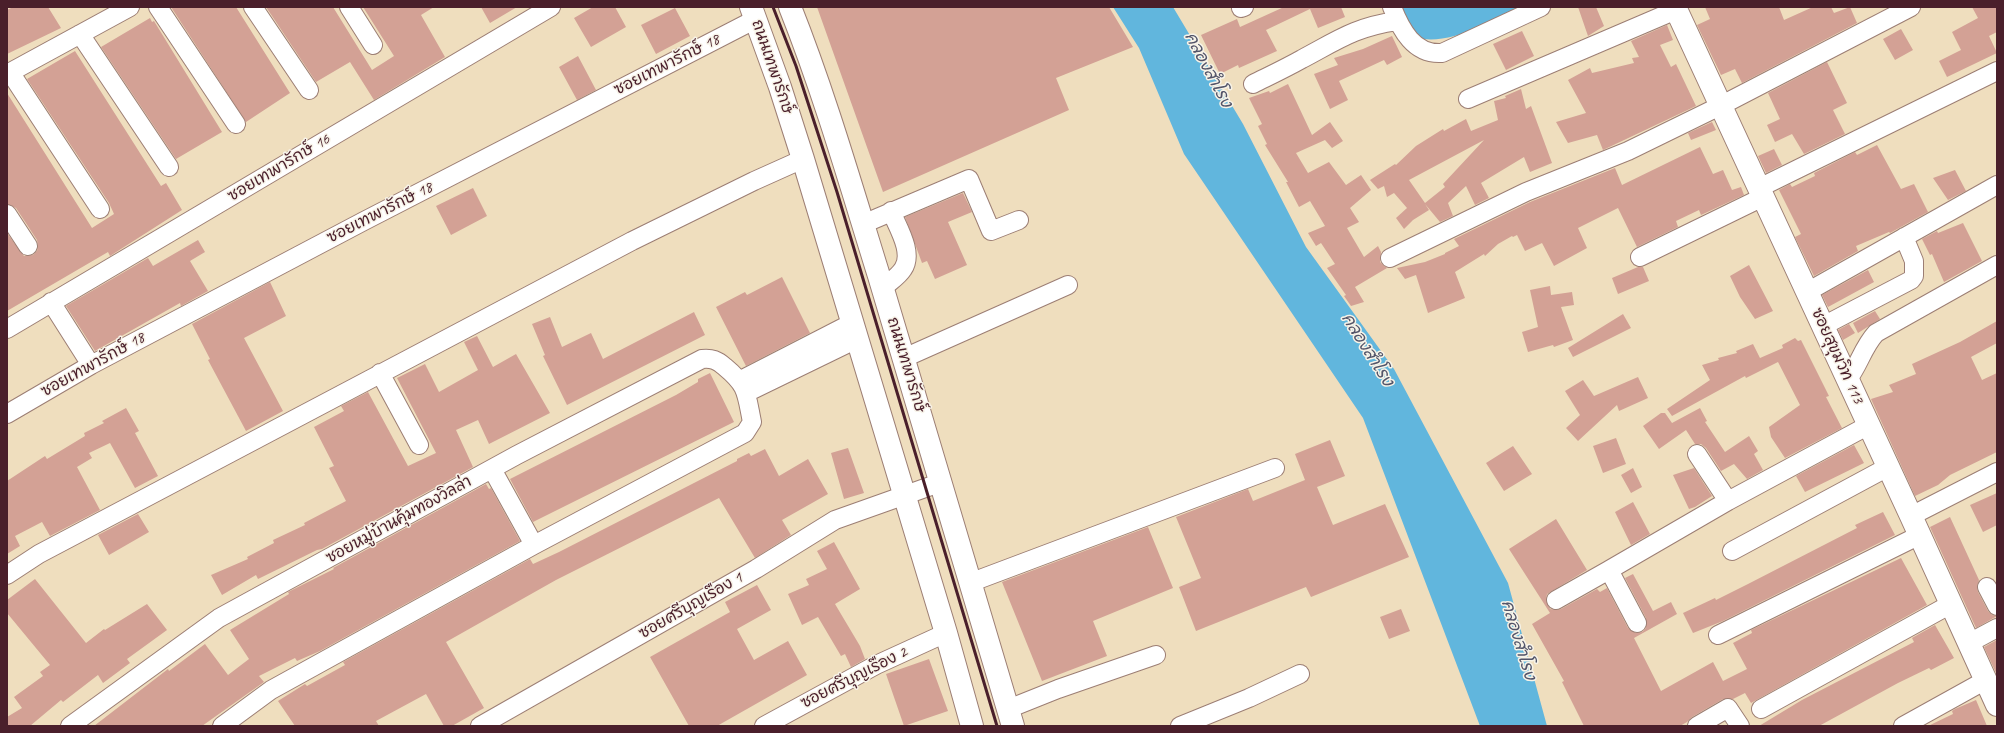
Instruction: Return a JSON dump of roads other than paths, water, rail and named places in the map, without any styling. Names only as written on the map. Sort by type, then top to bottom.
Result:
[{"type":"main road","name":"ถนนเทพารักษ์","points":[[790,7],[823,95],[863,224],[972,582],[1010,717]]},
{"type":"main road","name":"ซอยสุขุมวิท 113","points":[[1676,8],[1993,694]]},
{"type":"main road","name":"ถนนเทพารักษ์","points":[[753,13],[780,88],[803,159],[905,495],[972,726]]},
{"type":"street","points":[[100,209],[8,73],[130,7]]},
{"type":"street","points":[[158,7],[236,124]]},
{"type":"street","points":[[253,7],[309,90]]},
{"type":"street","points":[[349,7],[373,45]]},
{"type":"street","name":"ซอยเทพารักษ์ 16","points":[[7,329],[551,7]]},
{"type":"street","points":[[1252,84],[1302,59],[1334,40],[1356,30],[1379,24],[1395,14],[1406,36],[1416,46],[1425,52],[1433,54],[1442,53],[1541,7]]},
{"type":"street","points":[[1390,258],[1526,192],[1628,151],[1720,106],[1911,7]]},
{"type":"street","points":[[1468,99],[1676,8]]},
{"type":"street","name":"ซอยเทพารักษ์ 18","points":[[7,414],[91,365],[371,218],[753,13]]},
{"type":"street","points":[[80,34],[169,167]]},
{"type":"street","points":[[1640,257],[1997,71]]},
{"type":"street","points":[[7,575],[39,554],[632,241],[754,181],[803,159]]},
{"type":"street","points":[[863,224],[969,179],[991,230],[1019,220]]},
{"type":"street","points":[[1807,292],[1997,184]]},
{"type":"street","points":[[882,288],[902,271],[908,258],[907,250],[891,211]]},
{"type":"street","points":[[7,214],[28,246]]},
{"type":"street","points":[[1823,326],[1911,280],[1914,276],[1914,261],[1904,238]]},
{"type":"street","points":[[1848,379],[1855,368],[1866,343],[1876,333],[1997,265]]},
{"type":"street","points":[[904,358],[1068,285]]},
{"type":"street","points":[[51,302],[91,365]]},
{"type":"street","points":[[222,726],[271,690],[534,544],[745,433],[752,422],[743,386],[854,331]]},
{"type":"street","name":"ซอยหมู่บ้านคุ้มทองวิลล่า","points":[[70,726],[219,618],[492,469],[702,359],[710,358],[719,362],[743,386]]},
{"type":"street","points":[[380,373],[419,445]]},
{"type":"street","points":[[1556,600],[1728,501],[1869,425]]},
{"type":"street","points":[[1697,454],[1728,501]]},
{"type":"street","points":[[1732,551],[1888,467]]},
{"type":"street","points":[[972,582],[1275,468]]},
{"type":"street","points":[[492,469],[534,544]]},
{"type":"street","points":[[1718,635],[1916,526],[1997,472]]},
{"type":"street","name":"ซอยศรีบุญเรือง 1","points":[[480,726],[756,569],[835,520],[942,482]]},
{"type":"street","points":[[1609,570],[1637,623]]},
{"type":"street","points":[[1987,587],[1997,606]]},
{"type":"street","points":[[1761,709],[1951,604]]},
{"type":"street","points":[[1969,642],[1997,628]]},
{"type":"street","name":"ซอยศรีบุญเรือง 2","points":[[764,726],[876,665],[946,633]]},
{"type":"street","points":[[1010,717],[1058,689],[1156,655]]},
{"type":"street","points":[[1180,726],[1249,698],[1300,674]]},
{"type":"street","points":[[1903,726],[1993,694]]},
{"type":"street","points":[[1697,726],[1728,708],[1740,726]]},
{"type":"water","name":"คลองสำโรง","points":[[1113,7],[1173,7],[1243,124],[1306,247],[1394,369],[1508,583],[1547,726],[1480,726],[1363,418],[1184,154],[1139,48]]},
{"type":"water","points":[[1398,7],[1525,7],[1462,34],[1436,39],[1424,39],[1402,27]]},
{"type":"railway","points":[[773,7],[796,66],[837,192],[997,726]]}]
